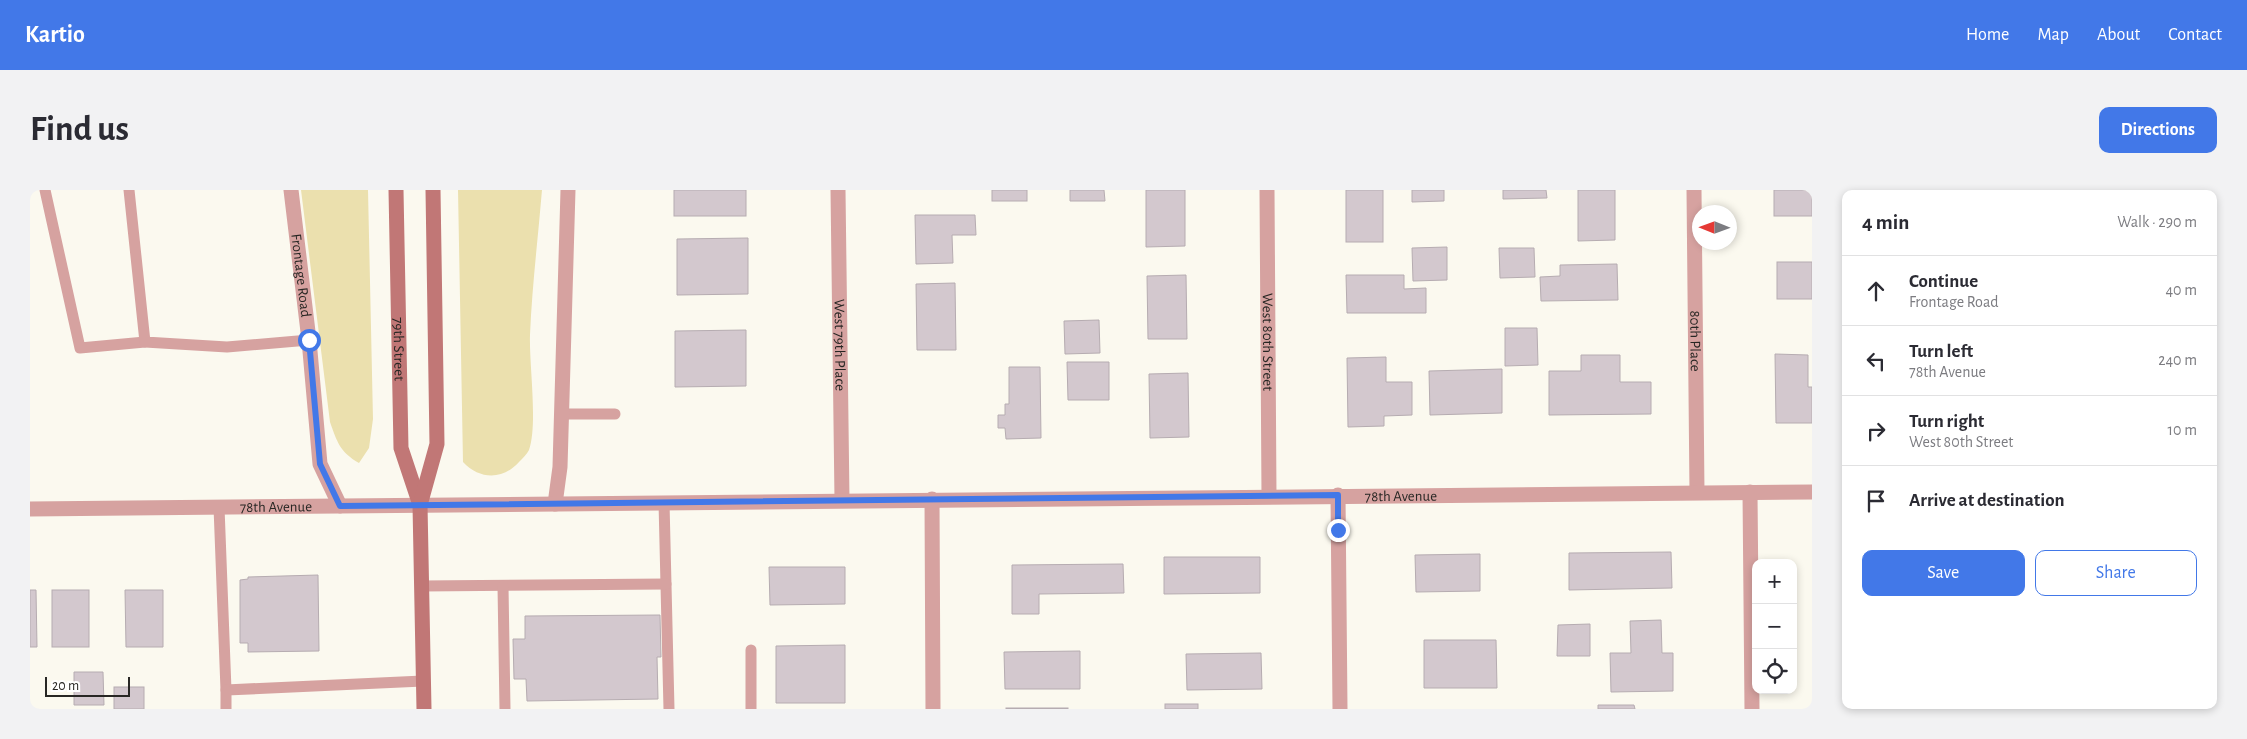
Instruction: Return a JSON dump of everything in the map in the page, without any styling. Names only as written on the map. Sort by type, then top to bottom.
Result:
[{"type":"main road","name":"79th Street","points":[[396,190],[401,448],[420,506],[424,709]]},
{"type":"main road","name":"79th Street","points":[[420,506],[437,444],[433,190]]},
{"type":"street","name":"Frontage Road","points":[[291,190],[309,340],[320,464],[340,506]]},
{"type":"street","points":[[555,504],[560,467],[568,190]]},
{"type":"street","name":"West 79th Place","points":[[838,190],[842,500]]},
{"type":"street","name":"West 80th Street","points":[[1267,190],[1269,496]]},
{"type":"street","name":"80th Place","points":[[1694,190],[1697,492]]},
{"type":"street","points":[[1750,492],[1752,709]]},
{"type":"street","name":"78th Avenue","points":[[30,509],[1338,495],[1812,492]]},
{"type":"street","points":[[1338,495],[1340,709]]},
{"type":"street","points":[[932,499],[934,709]]},
{"type":"lane","points":[[45,190],[80,348],[145,342],[227,347],[309,340]]},
{"type":"lane","points":[[129,190],[145,342]]},
{"type":"lane","points":[[561,414],[615,414]]},
{"type":"lane","points":[[664,502],[669,709]]},
{"type":"lane","points":[[219,507],[226,709]]},
{"type":"lane","points":[[422,586],[666,584]]},
{"type":"lane","points":[[503,586],[505,709]]},
{"type":"lane","points":[[751,650],[751,709]]},
{"type":"lane","points":[[226,690],[423,681]]},
{"type":"shaded area","points":[[301,190],[368,190],[373,419],[369,448],[359,463],[347,455],[340,446],[330,422]]},
{"type":"shaded area","points":[[458,190],[542,190],[530,335],[533,410],[532,439],[529,450],[523,458],[513,468],[499,475],[484,475],[463,462]]},
{"type":"building","points":[[674,190],[746,190],[746,216],[674,216]]},
{"type":"building","points":[[992,190],[1027,190],[1027,201],[992,201]]},
{"type":"building","points":[[1070,190],[1104,190],[1105,201],[1070,201]]},
{"type":"building","points":[[1146,190],[1185,190],[1185,246],[1146,247]]},
{"type":"building","points":[[1346,190],[1383,190],[1383,242],[1346,242]]},
{"type":"building","points":[[1412,190],[1444,190],[1444,201],[1412,202]]},
{"type":"building","points":[[1503,190],[1546,190],[1547,198],[1503,199]]},
{"type":"building","points":[[1578,190],[1615,190],[1615,240],[1578,241]]},
{"type":"building","points":[[1774,190],[1812,190],[1812,216],[1774,216]]},
{"type":"building","points":[[915,215],[975,215],[976,235],[952,235],[953,263],[916,264]]},
{"type":"building","points":[[748,238],[748,294],[677,295],[677,239]]},
{"type":"building","points":[[1447,247],[1447,280],[1413,281],[1412,248]]},
{"type":"building","points":[[1499,248],[1534,248],[1535,277],[1500,278]]},
{"type":"building","points":[[1777,262],[1812,262],[1812,299],[1777,299]]},
{"type":"building","points":[[1617,264],[1618,300],[1541,301],[1540,277],[1560,276],[1560,265]]},
{"type":"building","points":[[1186,275],[1187,339],[1148,339],[1147,276]]},
{"type":"building","points":[[1346,275],[1404,275],[1404,289],[1426,288],[1426,313],[1347,313]]},
{"type":"building","points":[[955,283],[956,350],[917,350],[916,284]]},
{"type":"building","points":[[1099,320],[1100,353],[1065,354],[1064,321]]},
{"type":"building","points":[[1505,328],[1537,328],[1538,365],[1505,366]]},
{"type":"building","points":[[746,330],[746,386],[675,387],[675,331]]},
{"type":"building","points":[[1775,354],[1808,355],[1808,387],[1812,387],[1812,423],[1776,423]]},
{"type":"building","points":[[1581,355],[1620,355],[1620,382],[1651,382],[1651,414],[1549,415],[1549,371],[1581,371]]},
{"type":"building","points":[[1386,357],[1386,382],[1412,382],[1412,415],[1384,416],[1384,426],[1348,427],[1347,358]]},
{"type":"building","points":[[1067,362],[1109,362],[1109,400],[1068,400]]},
{"type":"building","points":[[1009,367],[1040,367],[1041,438],[1006,439],[1005,428],[998,428],[998,415],[1005,415],[1005,404],[1009,404]]},
{"type":"building","points":[[1502,369],[1502,413],[1430,415],[1429,371]]},
{"type":"building","points":[[1188,373],[1189,437],[1150,438],[1149,374]]},
{"type":"building","points":[[1671,552],[1672,588],[1569,590],[1569,553]]},
{"type":"building","points":[[1480,554],[1480,591],[1416,592],[1415,555]]},
{"type":"building","points":[[1164,557],[1260,557],[1260,593],[1164,594]]},
{"type":"building","points":[[1123,564],[1124,593],[1039,594],[1039,614],[1012,614],[1012,565]]},
{"type":"building","points":[[769,567],[845,567],[845,604],[770,605]]},
{"type":"building","points":[[318,575],[319,651],[248,652],[248,643],[240,643],[240,580],[248,579],[248,577]]},
{"type":"building","points":[[30,590],[36,590],[37,647],[30,647]]},
{"type":"building","points":[[52,590],[89,590],[89,647],[52,647]]},
{"type":"building","points":[[125,590],[163,590],[163,647],[126,647]]},
{"type":"building","points":[[660,615],[661,657],[657,657],[658,699],[527,701],[526,679],[514,679],[513,639],[525,639],[525,616]]},
{"type":"building","points":[[1661,620],[1662,653],[1673,653],[1673,691],[1611,692],[1610,653],[1631,653],[1630,621]]},
{"type":"building","points":[[1590,624],[1590,656],[1557,656],[1558,625]]},
{"type":"building","points":[[1424,640],[1496,640],[1497,688],[1424,688]]},
{"type":"building","points":[[845,645],[845,703],[776,703],[776,646]]},
{"type":"building","points":[[1080,651],[1080,689],[1005,689],[1004,652]]},
{"type":"building","points":[[1261,653],[1262,689],[1187,690],[1186,654]]},
{"type":"building","points":[[74,672],[103,672],[104,705],[74,705]]},
{"type":"building","points":[[114,687],[144,687],[144,709],[114,709]]},
{"type":"building","points":[[1165,704],[1198,704],[1198,709],[1165,709]]},
{"type":"building","points":[[1598,705],[1634,705],[1635,709],[1598,709]]},
{"type":"building","points":[[1068,708],[1068,709],[1006,709]]},
{"type":"route","points":[[309,340],[320,464],[340,506],[1338,495],[1338,530]]}]
